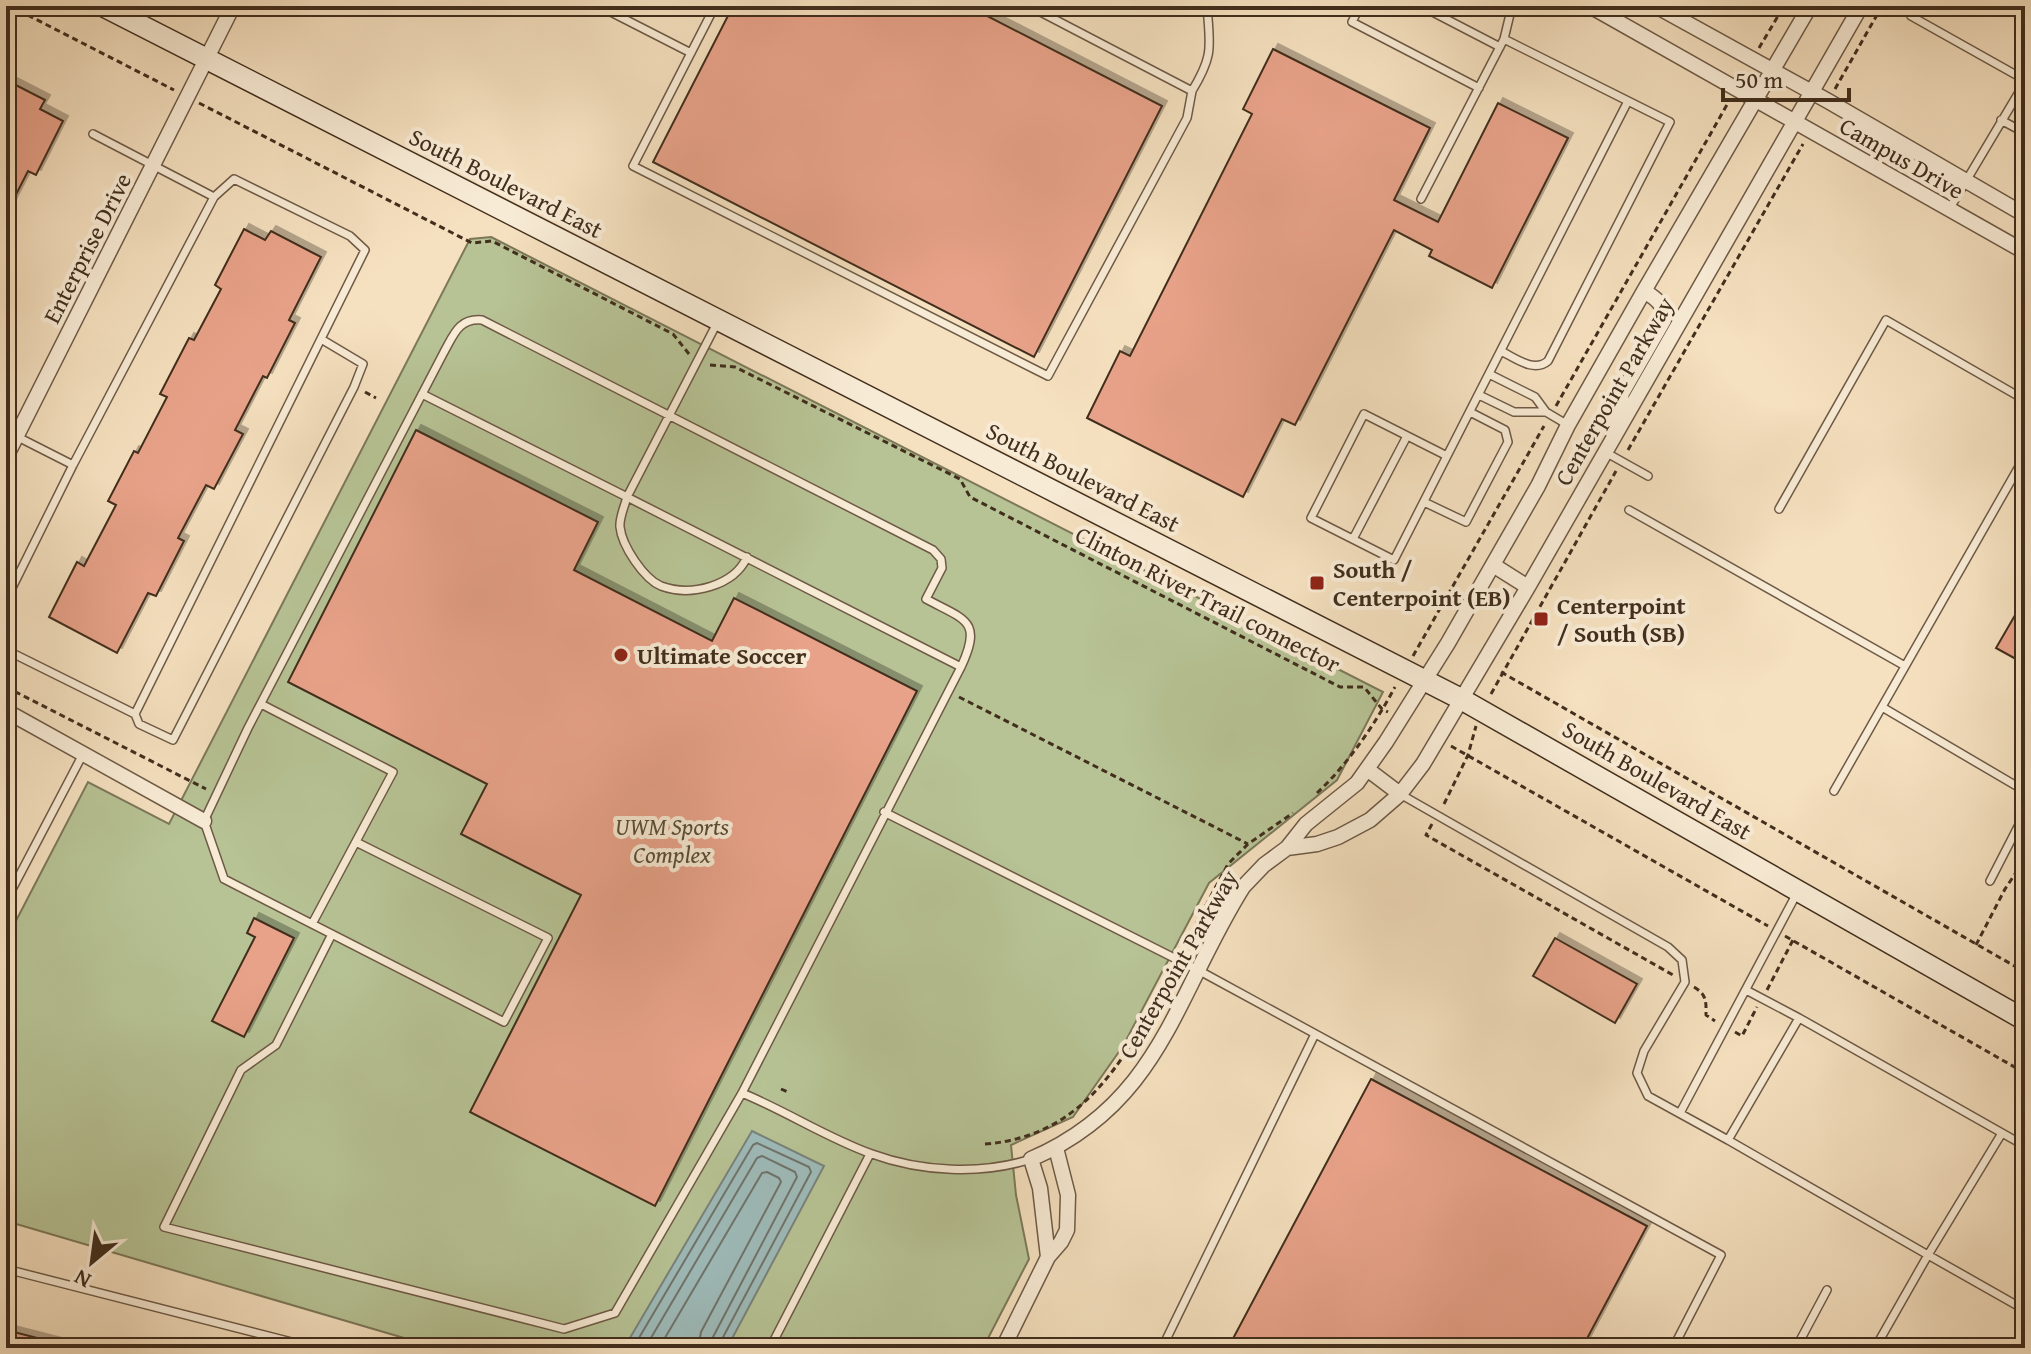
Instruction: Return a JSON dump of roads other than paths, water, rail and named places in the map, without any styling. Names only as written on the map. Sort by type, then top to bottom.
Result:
[{"type":"street","name":"South Boulevard East","points":[[103,6],[1425,680],[2025,1020]]},
{"type":"street","name":"Enterprise Drive","points":[[6,457],[11,434],[233,6]]},
{"type":"street","name":"Campus Drive","points":[[1590,6],[2025,252]]},
{"type":"street","name":"Campus Drive","points":[[1656,6],[2025,215]]},
{"type":"street","name":"Centerpoint Parkway","points":[[1031,1159],[1056,1148],[1098,1120],[1135,1083],[1156,1051],[1243,887],[1367,769],[1448,643],[1644,291],[1810,6]]},
{"type":"street","name":"Centerpoint Parkway","points":[[1287,848],[1317,844],[1347,832],[1378,814],[1400,794],[1438,738],[1528,587],[1861,6]]},
{"type":"street","points":[[1608,446],[1622,393],[1664,320],[1664,308],[1644,291]]},
{"type":"street","points":[[1493,565],[1528,587]]},
{"type":"street","points":[[6,711],[85,752],[204,821]]},
{"type":"street","points":[[1367,769],[1400,794]]},
{"type":"street","points":[[1003,1348],[1048,1257],[1061,1242],[1068,1222],[1068,1195],[1056,1148]]},
{"type":"street","points":[[1031,1159],[1040,1188],[1048,1257]]},
{"type":"lane","points":[[599,6],[691,53]]},
{"type":"lane","points":[[715,6],[633,166],[1048,376],[1187,118],[1192,91],[1207,65],[1210,48],[1207,6]]},
{"type":"lane","points":[[1029,6],[1192,91]]},
{"type":"lane","points":[[1360,6],[1352,22],[1479,88]]},
{"type":"lane","points":[[1421,6],[1670,122],[1548,361],[1535,367],[1501,351]]},
{"type":"lane","points":[[1421,199],[1502,43],[1512,6]]},
{"type":"lane","points":[[1917,6],[1911,16],[2025,81],[1949,210]]},
{"type":"lane","points":[[1447,456],[1364,414],[1311,518],[1394,560],[1628,101]]},
{"type":"lane","points":[[2001,120],[2025,133]]},
{"type":"lane","points":[[93,134],[214,197]]},
{"type":"lane","points":[[6,600],[214,197],[234,179],[350,236],[365,250],[135,714]]},
{"type":"lane","points":[[332,934],[276,1045],[241,1070],[164,1227],[564,1329],[615,1313],[742,1093],[961,667],[972,644],[972,631],[964,620],[926,599],[942,568],[941,559],[933,550],[482,320],[471,319],[455,331],[261,704],[204,821],[224,879],[332,934],[504,1022],[548,938],[356,842]]},
{"type":"lane","points":[[1779,509],[1886,320],[2025,400]]},
{"type":"lane","points":[[718,321],[627,497],[620,527],[636,565],[660,585],[685,589],[719,585],[741,570],[747,557]]},
{"type":"lane","points":[[6,650],[135,714],[139,724],[173,740],[363,364],[321,339]]},
{"type":"lane","points":[[1489,374],[1535,397],[1546,412],[1568,425]]},
{"type":"lane","points":[[422,394],[961,667]]},
{"type":"lane","points":[[1479,395],[1514,412],[1546,412]]},
{"type":"lane","points":[[1424,502],[1466,522],[1508,442],[1505,430],[1470,412]]},
{"type":"lane","points":[[11,434],[73,465]]},
{"type":"lane","points":[[1353,539],[1407,436]]},
{"type":"lane","points":[[1608,446],[1648,476]]},
{"type":"lane","points":[[1834,791],[2025,456]]},
{"type":"lane","points":[[1629,510],[1905,666]]},
{"type":"lane","points":[[261,704],[393,772],[312,924]]},
{"type":"lane","points":[[1882,707],[2025,791]]},
{"type":"lane","points":[[6,901],[85,752]]},
{"type":"lane","points":[[1400,794],[1668,947],[1682,960],[1685,982],[1644,1051],[1637,1073],[1648,1096],[2025,1310]]},
{"type":"lane","points":[[884,812],[1198,970],[1721,1255],[1673,1348]]},
{"type":"lane","points":[[1990,881],[2025,813]]},
{"type":"lane","points":[[1680,1113],[1798,890]]},
{"type":"lane","points":[[1746,990],[2025,1146]]},
{"type":"lane","points":[[1728,1140],[1799,1018]]},
{"type":"lane","points":[[1162,1348],[1315,1034]]},
{"type":"lane","points":[[742,1093],[891,1161],[945,1169],[987,1168],[1031,1159]]},
{"type":"lane","points":[[1875,1348],[2002,1133]]},
{"type":"lane","points":[[770,1348],[870,1154]]},
{"type":"lane","points":[[6,1269],[315,1348]]},
{"type":"lane","points":[[1796,1348],[1827,1290]]},
{"type":"water","points":[[752,1131],[824,1166],[727,1348],[624,1348]]},
{"type":"place","name":"South / Centerpoint (EB)","points":[[1317,583]]},
{"type":"place","name":"Centerpoint / South (SB)","points":[[1541,619]]},
{"type":"place","name":"Ultimate Soccer","points":[[621,655]]},
{"type":"park label","name":"UWM Sports Complex","points":[[672,840]]}]
